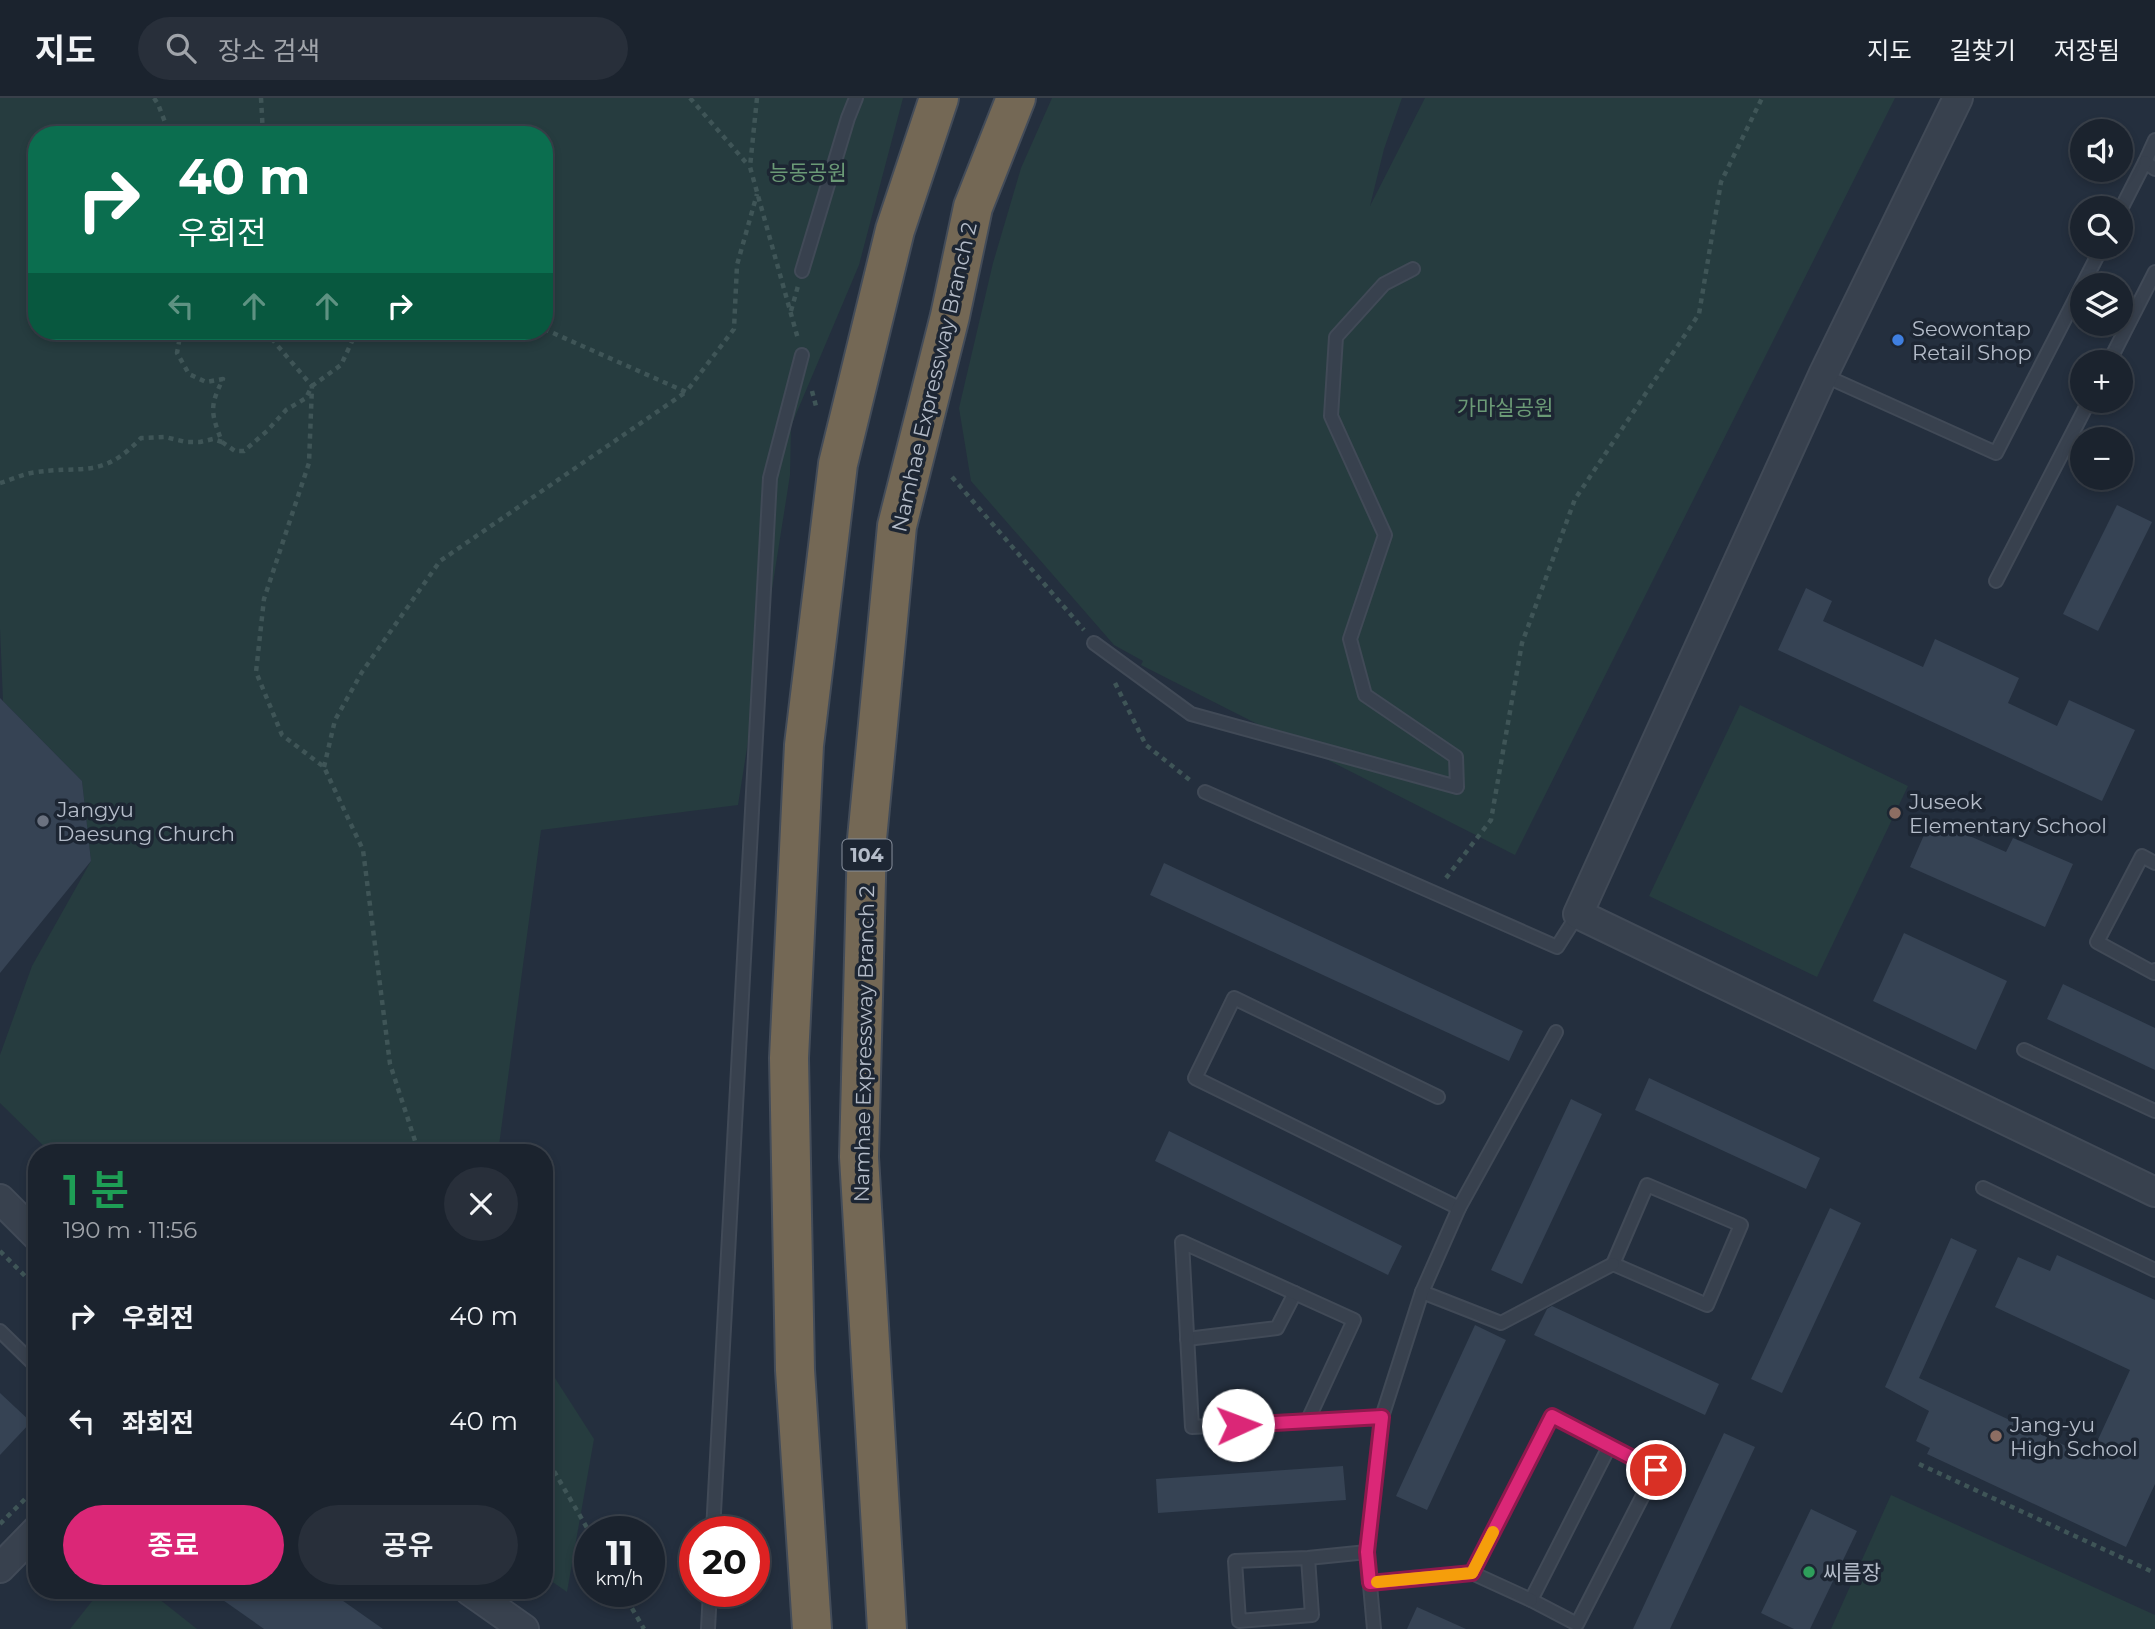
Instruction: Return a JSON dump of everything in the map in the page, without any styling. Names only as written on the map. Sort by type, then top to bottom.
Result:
[{"type":"highway","points":[[812,1629],[795,1370],[789,1058],[804,745],[838,464],[895,230],[939,98]]},
{"type":"highway","name":"Namhae Expressway Branch 2","points":[[887,1629],[859,1157],[867,839],[897,526],[950,316],[973,207],[1016,98]]},
{"type":"street","points":[[1958,98],[1823,375],[1578,914],[2155,1192]]},
{"type":"street","points":[[2,1206],[28,1228]]},
{"type":"street","points":[[0,1568],[28,1539]]},
{"type":"street","points":[[482,1599],[524,1629]]},
{"type":"lane","points":[[802,271],[856,98]]},
{"type":"lane","points":[[2130,196],[2150,165],[2155,140]]},
{"type":"lane","points":[[1823,375],[1996,453],[2096,259]]},
{"type":"lane","points":[[1094,643],[1191,715],[1457,787],[1456,757],[1365,695],[1350,639],[1385,535],[1331,416],[1336,337],[1384,284],[1413,269]]},
{"type":"lane","points":[[2115,350],[2155,272]]},
{"type":"lane","points":[[714,1516],[770,478],[802,355]]},
{"type":"lane","points":[[1996,581],[2083,413]]},
{"type":"lane","points":[[1205,792],[1557,947],[1578,914]]},
{"type":"lane","points":[[2155,863],[2142,856],[2097,943],[2154,973],[2155,971]]},
{"type":"lane","points":[[1438,1097],[1234,998],[1195,1078],[1459,1208]]},
{"type":"lane","points":[[1374,1629],[1367,1552],[1382,1417],[1422,1292],[1459,1208],[1556,1032]]},
{"type":"lane","points":[[2024,1050],[2155,1111]]},
{"type":"lane","points":[[1422,1292],[1501,1323],[1613,1265],[1647,1185],[1741,1225],[1707,1305],[1613,1265]]},
{"type":"lane","points":[[1983,1188],[2155,1270]]},
{"type":"lane","points":[[1307,1422],[1354,1320],[1182,1242],[1192,1427],[1307,1422],[1382,1417]]},
{"type":"lane","points":[[1188,1339],[1277,1328],[1294,1293]]},
{"type":"lane","points":[[0,1331],[28,1358]]},
{"type":"lane","points":[[1370,1583],[1472,1573],[1577,1624],[1656,1470],[1552,1416],[1472,1573]]},
{"type":"lane","points":[[1531,1600],[1609,1447]]},
{"type":"lane","points":[[1308,1558],[1312,1615],[1239,1621],[1235,1561],[1367,1552]]},
{"type":"lane","points":[[708,1629],[709,1607]]},
{"type":"path","points":[[154,98],[167,126]]},
{"type":"path","points":[[261,98],[263,126]]},
{"type":"path","points":[[690,98],[750,167]]},
{"type":"path","points":[[757,98],[750,167],[820,418]]},
{"type":"path","points":[[1434,894],[1491,820],[1522,643],[1570,512],[1575,499],[1699,314],[1721,182],[1762,98]]},
{"type":"path","points":[[324,767],[335,720],[362,672],[440,561],[687,392],[734,329],[737,265],[757,194]]},
{"type":"path","points":[[790,313],[802,271]]},
{"type":"path","points":[[553,333],[687,392]]},
{"type":"path","points":[[179,340],[177,353],[189,374],[206,382],[223,379],[213,399],[213,418],[222,442]]},
{"type":"path","points":[[273,340],[312,386],[309,463],[264,599],[256,672],[282,735],[324,767],[363,850],[390,1064],[416,1144]]},
{"type":"path","points":[[0,483],[30,473],[100,468],[125,454],[141,438],[165,437],[200,442],[213,439],[236,451],[244,451],[286,410],[306,398],[312,386],[341,365],[353,340]]},
{"type":"path","points":[[952,477],[1094,643],[1146,745],[1205,792]]},
{"type":"path","points":[[0,1251],[28,1280]]},
{"type":"path","points":[[1919,1464],[2155,1573]]},
{"type":"path","points":[[553,1469],[580,1516]]},
{"type":"path","points":[[0,1524],[28,1496]]},
{"type":"path","points":[[631,1607],[644,1629]]},
{"type":"green space","name":"능동공원","points":[[0,98],[903,98],[859,265],[791,426],[790,475],[738,805],[541,830],[499,1144],[42,1144],[0,1103],[0,1055],[32,966],[91,861],[82,781],[3,701],[0,628]]},
{"type":"green space","name":"가마실공원","points":[[1052,98],[1402,98],[1384,149],[1370,206],[1425,98],[1895,98],[1515,855],[1141,665],[1143,661],[1114,645],[971,481],[959,408],[993,263],[1021,168]]},
{"type":"green space","points":[[1740,705],[1908,786],[1817,977],[1649,896]]},
{"type":"green space","points":[[553,1375],[594,1439],[580,1516],[574,1516],[574,1552],[567,1592],[553,1582]]},
{"type":"green space","points":[[1891,1495],[2155,1615],[2155,1629],[1831,1629]]},
{"type":"green space","points":[[94,1599],[159,1599],[197,1629],[70,1629]]},
{"type":"building","points":[[2117,505],[2152,522],[2098,631],[2063,614]]},
{"type":"building","points":[[1806,588],[1832,601],[1823,621],[1923,667],[1935,639],[2019,678],[2008,703],[2057,726],[2069,700],[2135,730],[2102,801],[1778,650]]},
{"type":"building","name":"Jangyu Daesung Church","points":[[0,698],[82,781],[91,861],[0,973]]},
{"type":"building","points":[[1931,819],[2006,852],[2013,838],[2073,864],[2045,927],[1910,867]]},
{"type":"building","points":[[1164,863],[1523,1031],[1509,1061],[1150,895]]},
{"type":"building","points":[[1904,933],[2007,981],[1976,1050],[1873,1001]]},
{"type":"building","points":[[2063,984],[2155,1028],[2155,1070],[2047,1019]]},
{"type":"building","points":[[1649,1078],[1820,1158],[1806,1189],[1635,1110]]},
{"type":"building","points":[[1571,1099],[1602,1114],[1522,1284],[1491,1270]]},
{"type":"building","points":[[1169,1131],[1402,1246],[1388,1275],[1155,1161]]},
{"type":"building","points":[[1830,1208],[1861,1223],[1782,1393],[1751,1379]]},
{"type":"building","points":[[1951,1238],[1977,1250],[1919,1378],[2090,1457],[2130,1370],[1995,1307],[2018,1257],[2050,1271],[2057,1255],[2155,1300],[2155,1484],[2126,1547],[1927,1454],[1930,1448],[1916,1441],[1929,1411],[1885,1387]]},
{"type":"building","points":[[1552,1306],[1719,1384],[1705,1415],[1534,1335],[1547,1309]]},
{"type":"building","points":[[1475,1325],[1506,1340],[1427,1510],[1396,1496]]},
{"type":"building","points":[[0,1393],[28,1419],[28,1425],[0,1455]]},
{"type":"building","points":[[1724,1433],[1755,1447],[1670,1629],[1633,1629]]},
{"type":"building","points":[[1343,1466],[1346,1500],[1158,1513],[1156,1479]]},
{"type":"building","name":"씨름장","points":[[1811,1509],[1857,1531],[1810,1629],[1794,1629],[1761,1613]]},
{"type":"building","points":[[221,1599],[340,1599],[383,1629],[264,1629]]},
{"type":"building","points":[[1417,1607],[1466,1629],[1407,1629]]},
{"type":"slow traffic","points":[[1377,1582],[1472,1573],[1493,1532]]},
{"type":"place","name":"Seowontap Retail Shop","points":[[1898,340]]},
{"type":"place","name":"Juseok Elementary School","points":[[1895,813]]},
{"type":"place","name":"Jangyu Daesung Church","points":[[43,821]]},
{"type":"place","name":"Jang-yu High School","points":[[1996,1436]]},
{"type":"place","name":"씨름장","points":[[1809,1572]]},
{"type":"route","points":[[1238,1425],[1382,1417],[1367,1552],[1370,1583],[1472,1573],[1552,1416],[1656,1470]]}]
